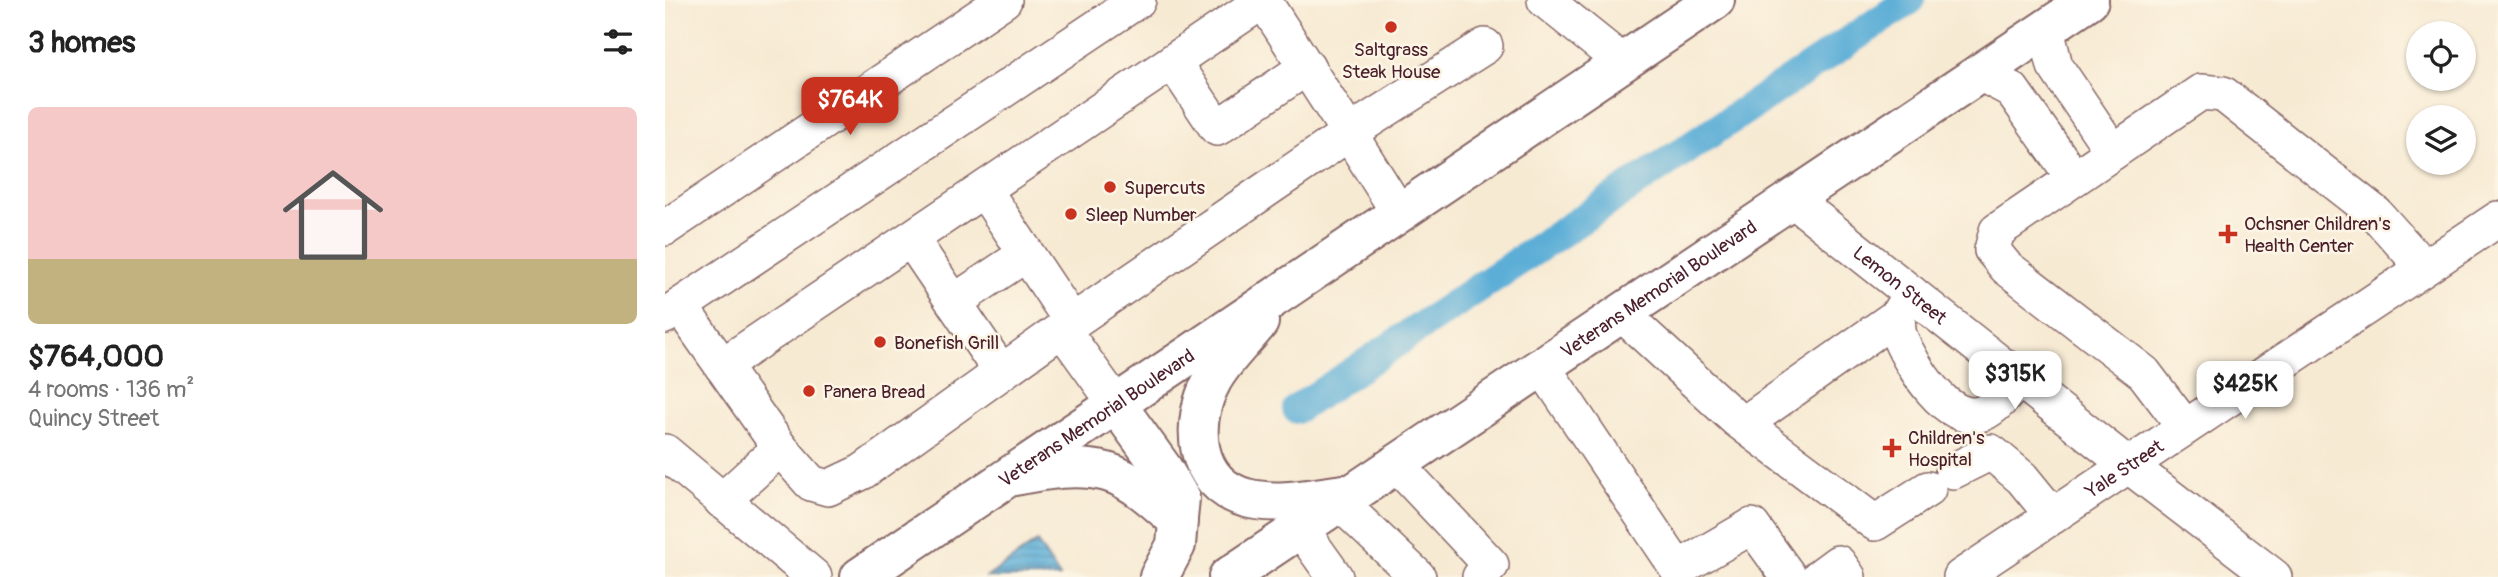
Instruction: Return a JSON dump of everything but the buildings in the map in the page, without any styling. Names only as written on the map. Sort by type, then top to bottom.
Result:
[{"type":"main road","name":"Veterans Memorial Boulevard","points":[[860,577],[1715,0]]},
{"type":"main road","name":"Veterans Memorial Boulevard","points":[[1228,577],[2089,0]]},
{"type":"main road","points":[[1282,292],[1212,381],[1196,435],[1201,456],[1213,477],[1245,498],[1293,501],[1346,497]]},
{"type":"main road","points":[[1117,404],[1163,469],[1179,498],[1176,545],[1159,577]]},
{"type":"main road","points":[[1008,477],[1048,470],[1108,472],[1152,496],[1178,522]]},
{"type":"street","points":[[665,228],[1004,0]]},
{"type":"street","points":[[1138,0],[673,311],[722,366],[780,448],[810,483],[828,488],[862,472],[1067,325],[1349,133],[1485,46]]},
{"type":"street","points":[[722,366],[1264,0],[1398,214]]},
{"type":"street","points":[[1545,0],[1622,62]]},
{"type":"street","points":[[2046,29],[2055,65],[2113,152]]},
{"type":"street","points":[[1173,62],[1217,128],[1307,67]]},
{"type":"street","points":[[1980,73],[2013,90],[2074,178]]},
{"type":"street","points":[[2185,427],[2144,373],[2006,267],[1991,250],[1997,231],[2201,92],[2223,94],[2376,214],[2424,268]]},
{"type":"street","points":[[984,190],[1117,404]]},
{"type":"street","name":"Lemon Street","points":[[1792,199],[1904,305],[2019,379],[2274,577]]},
{"type":"street","name":"Yale Street","points":[[1961,577],[2498,219]]},
{"type":"street","points":[[911,239],[1001,372]]},
{"type":"street","points":[[954,302],[1026,254]]},
{"type":"street","points":[[1904,305],[1899,335],[1909,356],[1943,402],[1957,412],[1983,413],[2019,379]]},
{"type":"street","points":[[1744,424],[1904,305]]},
{"type":"street","points":[[1621,313],[1744,424],[1875,523],[1941,480],[1991,452],[2022,478],[2053,516]]},
{"type":"street","points":[[1542,366],[1678,569],[1752,526],[1789,577]]},
{"type":"street","points":[[722,501],[780,448]]},
{"type":"street","points":[[665,452],[814,577]]},
{"type":"street","points":[[1396,464],[1491,565],[1480,577]]},
{"type":"street","points":[[1346,497],[1418,577]]},
{"type":"street","points":[[1300,528],[1335,577]]},
{"type":"street","points":[[1819,577],[1838,563],[1848,577]]},
{"type":"water","points":[[1037,542],[1060,577],[987,577]]},
{"type":"waterway","points":[[1297,409],[1910,0]]},
{"type":"place","name":"Saltgrass Steak House","points":[[1391,27]]},
{"type":"place","name":"Supercuts","points":[[1110,187]]},
{"type":"place","name":"Sleep Number","points":[[1071,214]]},
{"type":"place","name":"Ochsner Children's Health Center","points":[[2228,234]]},
{"type":"place","name":"Bonefish Grill","points":[[880,342]]},
{"type":"place","name":"Panera Bread","points":[[809,391]]},
{"type":"place","name":"Children's Hospital","points":[[1892,448]]}]
